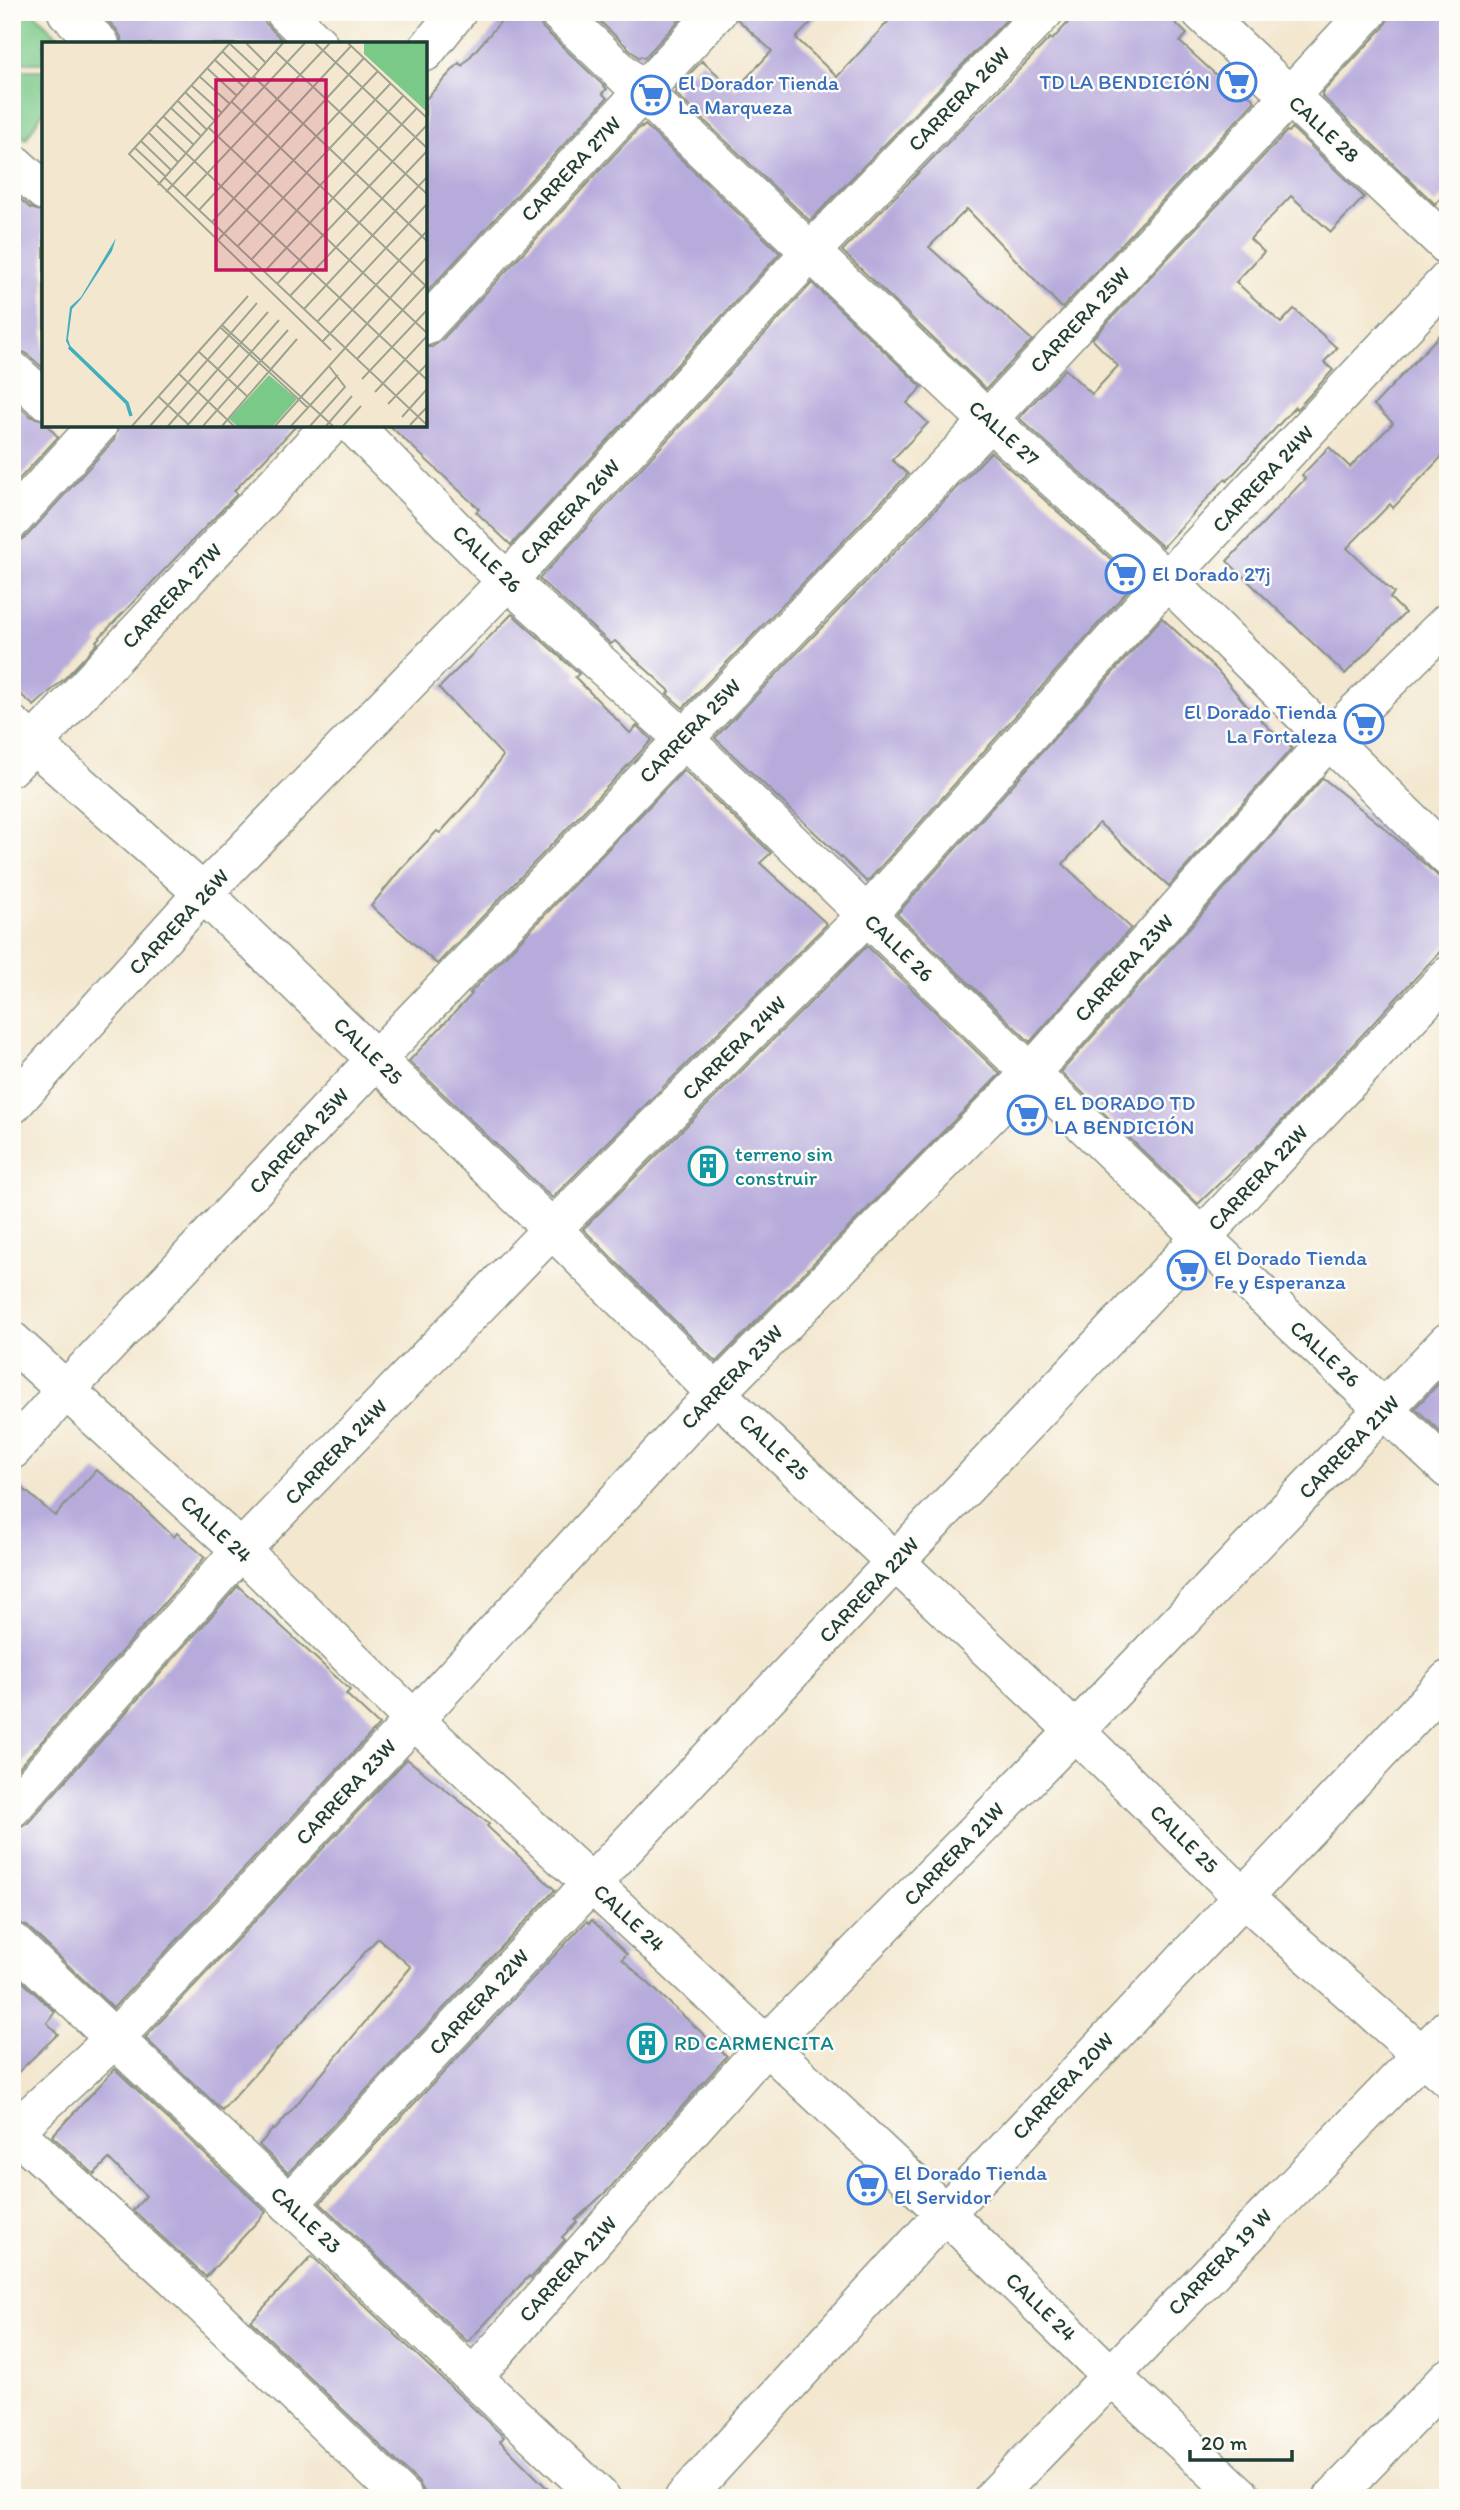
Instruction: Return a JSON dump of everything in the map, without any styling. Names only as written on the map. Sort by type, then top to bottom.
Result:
[{"type":"street","points":[[67,12],[98,42]]},
{"type":"street","points":[[285,12],[316,42]]},
{"type":"street","points":[[427,50],[457,12]]},
{"type":"street","name":"CALLE 27","points":[[558,12],[989,419],[1167,580],[1448,858]]},
{"type":"street","name":"CARRERA 27W","points":[[427,324],[717,12]]},
{"type":"street","name":"CARRERA 26W","points":[[12,1105],[203,893],[508,580],[811,252],[1044,12]]},
{"type":"street","name":"CALLE 28","points":[[1200,12],[1448,246]]},
{"type":"street","name":"CARRERA 25W","points":[[12,1450],[376,1059],[683,738],[853,565],[1368,12]]},
{"type":"street","points":[[12,162],[42,189]]},
{"type":"street","name":"CARRERA 24W","points":[[12,1808],[241,1550],[552,1229],[866,916],[1167,580],[1448,280]]},
{"type":"street","points":[[12,370],[42,397]]},
{"type":"street","name":"CARRERA 27W","points":[[19,745],[329,427]]},
{"type":"street","name":"CALLE 26","points":[[355,427],[508,580],[683,738],[1202,1238],[1448,1469]]},
{"type":"street","points":[[12,520],[85,430]]},
{"type":"street","name":"CARRERA 23W","points":[[13,2130],[114,2039],[716,1393],[1031,1073],[1329,739],[1448,622]]},
{"type":"street","name":"CALLE 25","points":[[19,745],[203,893],[552,1229],[716,1393],[1075,1731],[1242,1896],[1439,2054]]},
{"type":"street","name":"CARRERA 22W","points":[[289,2204],[1448,976]]},
{"type":"street","name":"CALLE 24","points":[[12,1341],[241,1550],[414,1720],[766,2045],[1242,2498]]},
{"type":"street","name":"CARRERA 21W","points":[[472,2377],[766,2045],[1075,1731],[1448,1342]]},
{"type":"street","name":"CARRERA 20W","points":[[684,2498],[944,2213],[1448,1680]]},
{"type":"street","name":"CALLE 23","points":[[12,1942],[601,2498]]},
{"type":"street","name":"CARRERA 19 W","points":[[993,2498],[1110,2375],[1439,2054]]},
{"type":"street","points":[[13,2130],[174,2277],[403,2498]]},
{"type":"street","points":[[1333,2498],[1448,2378]]},
{"type":"green space","points":[[12,12],[33,12],[64,42],[42,42],[42,63],[12,63]]},
{"type":"green space","points":[[12,70],[42,70],[42,113],[26,139],[12,128]]},
{"type":"building","points":[[99,12],[255,12],[284,42],[121,42],[116,29]]},
{"type":"building","points":[[509,12],[537,12],[537,19],[543,28],[607,89],[602,93],[607,98],[427,292],[427,98],[459,63],[462,66]]},
{"type":"building","points":[[590,12],[687,12],[644,58],[639,58]]},
{"type":"building","points":[[738,12],[821,12],[796,38],[837,77],[897,12],[1001,12],[1008,18],[810,221],[675,93],[678,90],[676,88],[702,61],[735,90],[772,51],[737,19]]},
{"type":"building","points":[[1078,12],[1164,12],[1187,34],[1180,42],[1236,93],[1241,87],[1255,101],[1062,308],[967,209],[929,247],[1032,340],[986,389],[842,251]]},
{"type":"building","points":[[1391,12],[1448,12],[1448,190],[1435,204],[1322,96],[1384,27]]},
{"type":"building","points":[[645,125],[780,253],[511,545],[476,512],[479,509],[391,427],[427,427],[427,347],[441,341],[641,126],[642,128]]},
{"type":"building","points":[[1292,128],[1364,197],[1331,232],[1291,196],[1250,239],[1264,252],[1236,282],[1281,323],[1294,309],[1337,348],[1324,362],[1333,370],[1227,481],[1225,479],[1163,547],[1019,418],[1065,369],[1092,394],[1118,366],[1092,339]]},
{"type":"building","points":[[12,192],[30,208],[42,211],[42,367],[26,353],[12,349]]},
{"type":"building","points":[[812,283],[922,387],[907,403],[928,423],[892,460],[908,474],[683,708],[667,694],[670,691],[615,641],[611,644],[539,579]]},
{"type":"building","points":[[1448,326],[1448,450],[1393,508],[1390,504],[1347,548],[1394,593],[1390,598],[1405,613],[1345,674],[1227,561],[1305,479],[1302,475],[1329,447],[1350,467],[1393,423],[1374,405]]},
{"type":"building","points":[[12,400],[30,416],[42,419],[42,427],[49,427],[58,437],[12,487]]},
{"type":"building","points":[[118,427],[295,427],[234,491],[237,494],[96,641],[98,643],[34,706],[12,687],[12,541],[19,541],[28,535],[114,440]]},
{"type":"building","points":[[991,452],[1133,579],[1128,584],[1131,587],[867,882],[715,738]]},
{"type":"building","points":[[512,614],[579,674],[575,677],[630,733],[637,726],[652,740],[437,964],[371,906],[401,869],[437,831],[440,833],[474,795],[503,756],[439,688]]},
{"type":"building","points":[[1162,618],[1218,671],[1247,706],[1280,739],[1292,748],[1169,886],[1099,823],[1063,864],[1131,928],[1030,1042],[897,914]]},
{"type":"building","points":[[684,770],[771,853],[760,863],[827,924],[552,1198],[409,1061],[472,994],[470,993]]},
{"type":"building","points":[[1323,778],[1448,885],[1448,943],[1262,1142],[1198,1204],[1061,1072]]},
{"type":"building","points":[[867,946],[1000,1074],[716,1362],[583,1229]]},
{"type":"building","points":[[1448,1374],[1448,1439],[1415,1408]]},
{"type":"building","points":[[96,1470],[130,1495],[174,1537],[177,1533],[205,1557],[12,1775],[12,1479],[55,1516]]},
{"type":"building","points":[[238,1586],[350,1690],[346,1694],[379,1725],[113,2008],[27,1926],[12,1921],[12,1829],[28,1823]]},
{"type":"building","points":[[407,1759],[489,1824],[487,1826],[555,1890],[288,2173],[259,2145],[275,2130],[411,1967],[378,1938],[222,2110],[145,2038]]},
{"type":"building","points":[[592,1920],[627,1954],[622,1959],[727,2056],[609,2189],[575,2220],[577,2222],[562,2237],[565,2240],[531,2278],[529,2276],[468,2342],[320,2203],[587,1921],[589,1923]]},
{"type":"building","points":[[12,1972],[55,2012],[47,2023],[58,2034],[12,2078]]},
{"type":"building","points":[[115,2069],[266,2212],[206,2277],[133,2210],[146,2196],[109,2159],[94,2174],[52,2136]]},
{"type":"building","points":[[312,2256],[504,2437],[500,2441],[557,2498],[424,2498],[424,2491],[418,2482],[251,2321]]},
{"type":"place","name":"TD LA BENDICIÓN","points":[[1237,82]]},
{"type":"place","name":"El Dorador Tienda La Marqueza","points":[[651,95]]},
{"type":"place","name":"El Dorado 27j","points":[[1125,574]]},
{"type":"place","name":"El Dorado Tienda La Fortaleza","points":[[1364,724]]},
{"type":"place","name":"EL DORADO TD LA BENDICIÓN","points":[[1027,1115]]},
{"type":"place","name":"terreno sin construir","points":[[708,1166]]},
{"type":"place","name":"El Dorado Tienda Fe y Esperanza","points":[[1187,1270]]},
{"type":"place","name":"RD CARMENCITA","points":[[647,2043]]},
{"type":"place","name":"El Dorado Tienda El Servidor","points":[[867,2185]]}]
